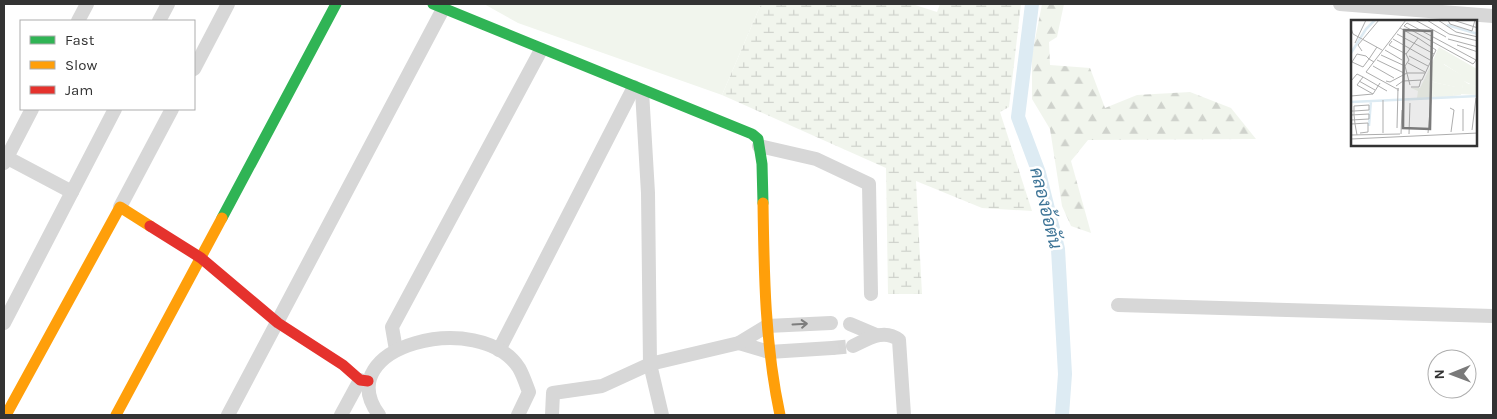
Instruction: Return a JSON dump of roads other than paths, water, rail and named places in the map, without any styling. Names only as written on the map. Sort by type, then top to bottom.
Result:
[{"type":"street","points":[[79,20],[87,4]]},
{"type":"street","points":[[160,20],[168,4]]},
{"type":"street","points":[[195,67],[228,4]]},
{"type":"street","points":[[116,415],[336,4]]},
{"type":"street","points":[[1340,4],[1493,16]]},
{"type":"street","points":[[228,415],[278,323],[438,6],[541,50],[752,134],[758,139],[762,164],[768,352],[772,385],[780,415]]},
{"type":"street","points":[[396,350],[392,327],[541,50]]},
{"type":"street","points":[[499,350],[638,89]]},
{"type":"street","points":[[638,89],[648,192],[650,364],[660,412]]},
{"type":"street","points":[[31,110],[5,159],[72,192]]},
{"type":"street","points":[[4,324],[114,110]]},
{"type":"street","points":[[6,415],[171,110]]},
{"type":"street","points":[[759,146],[816,159],[869,184],[871,294]]},
{"type":"street","points":[[120,207],[201,258],[278,323],[364,380],[370,403],[379,415]]},
{"type":"street","points":[[1118,305],[1493,316]]},
{"type":"street","points":[[530,392],[553,393],[602,386],[650,364],[739,343],[767,326],[831,323]]},
{"type":"street","points":[[850,324],[876,335]]},
{"type":"street","points":[[852,346],[876,335],[889,334],[899,340],[904,415]]},
{"type":"street","points":[[342,415],[371,372],[396,350],[422,340],[450,337],[476,340],[499,350],[518,367],[530,392]]},
{"type":"street","points":[[739,343],[768,352],[832,348]]},
{"type":"street","points":[[518,415],[530,392]]},
{"type":"street","points":[[552,415],[553,393]]},
{"type":"waterway","name":"คลองอ้อตัน","points":[[1032,4],[1018,117],[1039,173],[1058,249],[1065,374],[1062,415]]},
{"type":"tunnel","points":[[832,348],[853,346]]}]
